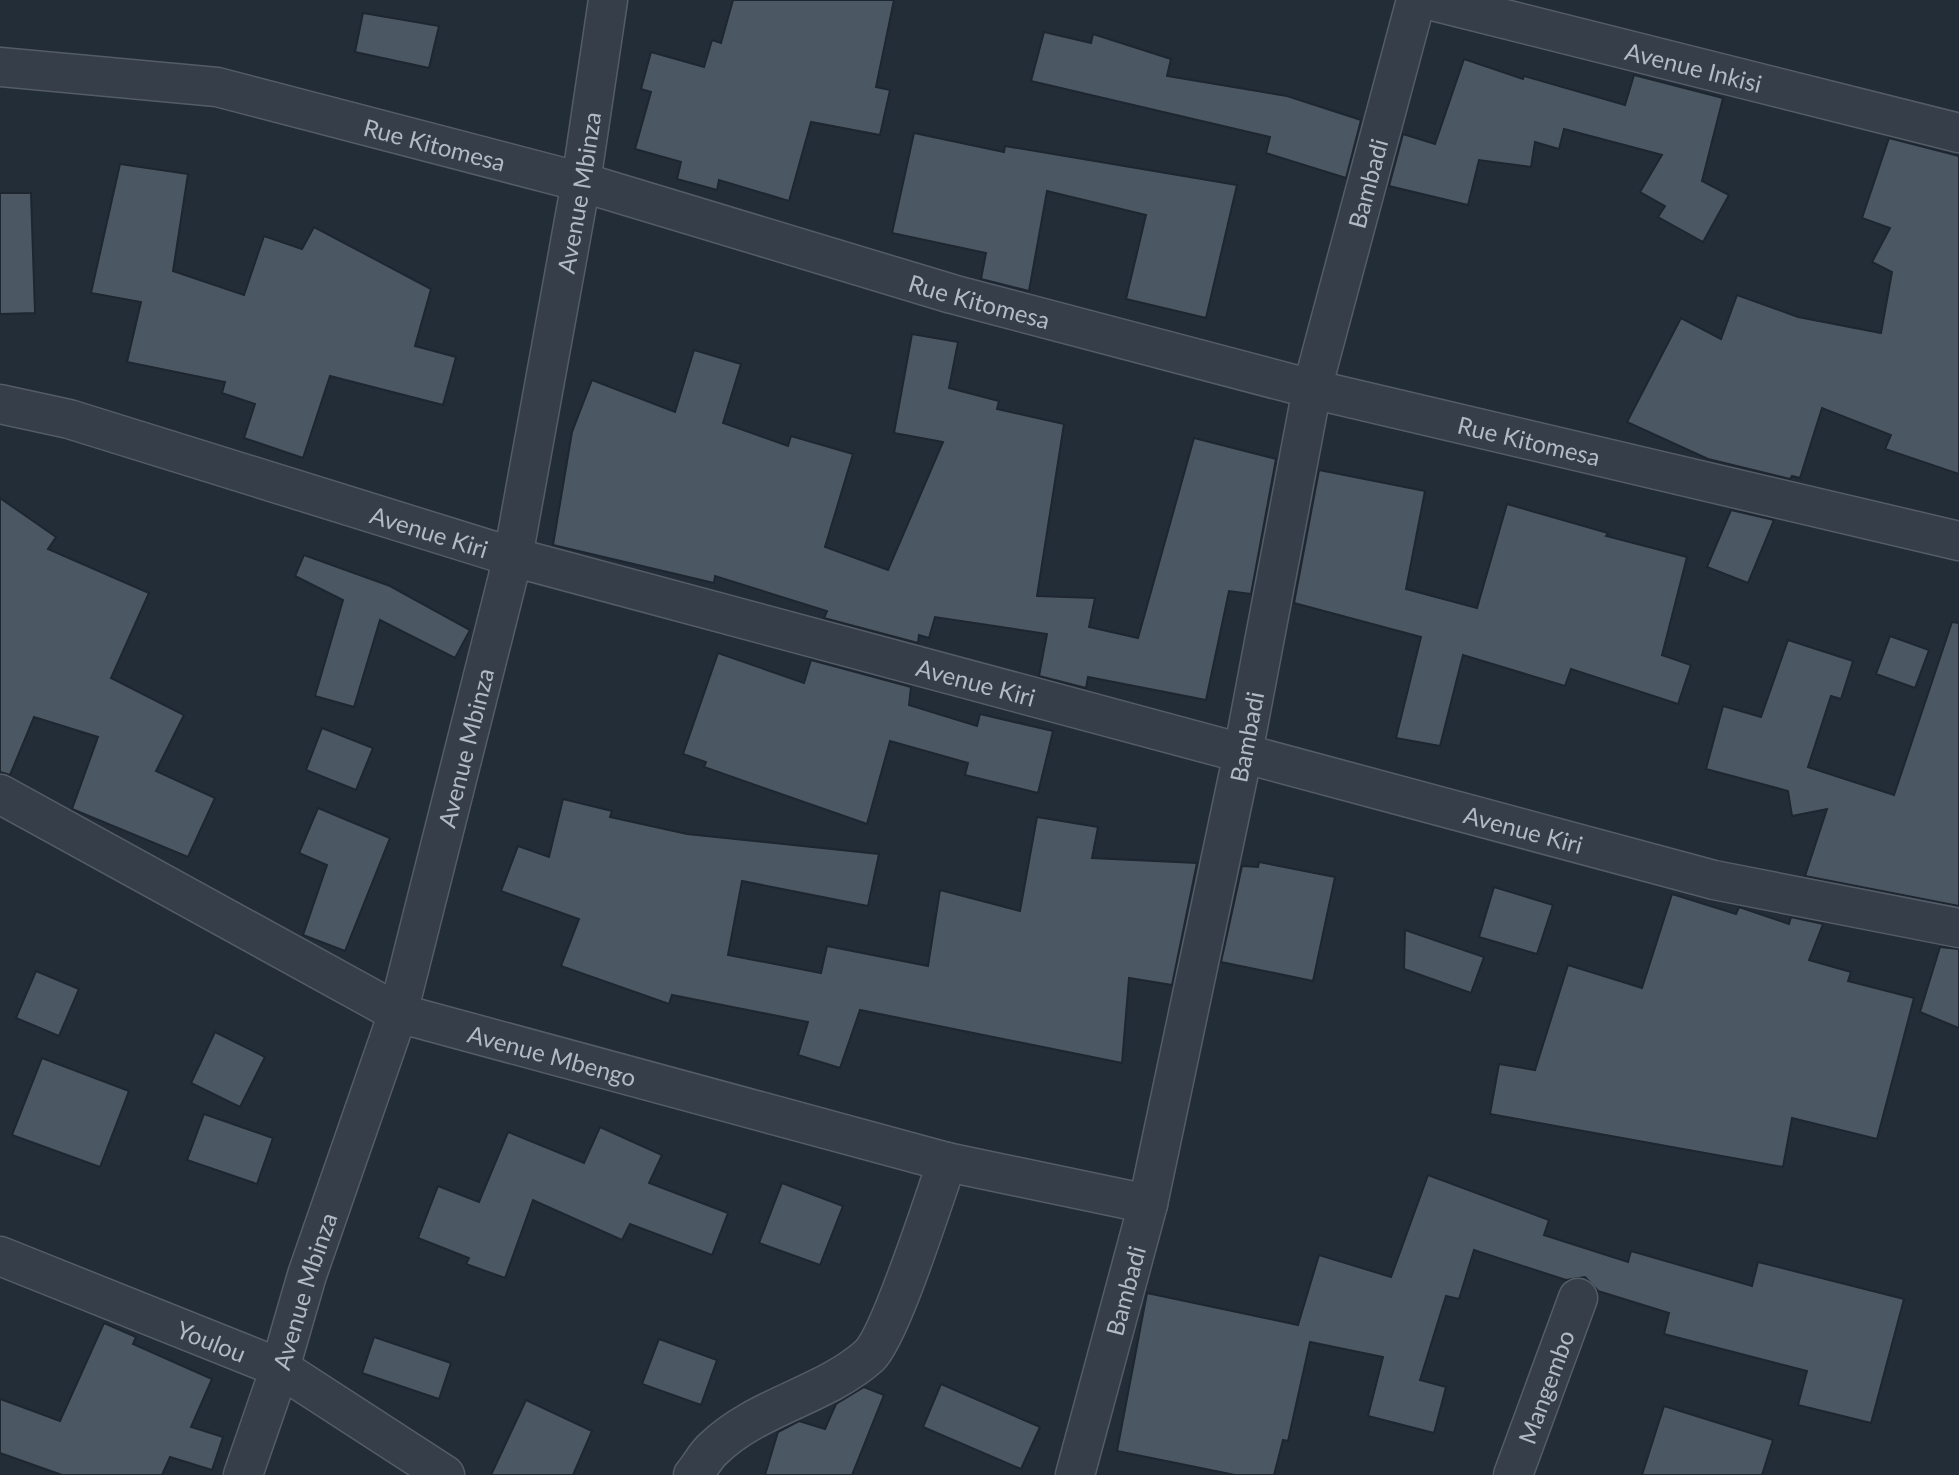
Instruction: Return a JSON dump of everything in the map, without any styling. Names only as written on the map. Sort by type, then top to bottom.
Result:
[{"type":"street","name":"Avenue Mbinza","points":[[243,1475],[280,1368],[307,1275],[398,1013],[513,557],[581,182],[608,0]]},
{"type":"street","name":"Bambadi","points":[[1075,1475],[1148,1204],[1243,753],[1312,389],[1416,0]]},
{"type":"street","name":"Avenue Inkisi","points":[[1429,0],[1959,133]]},
{"type":"street","name":"Rue Kitomesa","points":[[0,67],[218,87],[581,182],[951,294],[1312,389],[1959,541]]},
{"type":"street","name":"Avenue Kiri","points":[[0,404],[69,419],[513,557],[1714,880],[1959,928]]},
{"type":"street","name":"Avenue Mbengo","points":[[0,794],[398,1013],[947,1162],[1148,1204]]},
{"type":"street","points":[[694,1475],[712,1449],[759,1416],[843,1375],[871,1354],[887,1325],[947,1162]]},
{"type":"street","name":"Youlou","points":[[0,1256],[280,1368],[445,1475]]},
{"type":"street","name":"Mangembo","points":[[1513,1475],[1578,1298]]},
{"type":"building","points":[[733,0],[894,0],[876,87],[890,90],[880,135],[811,122],[789,201],[719,180],[717,190],[677,179],[681,162],[635,149],[651,92],[641,89],[651,52],[704,67],[712,40],[721,43]]},
{"type":"building","points":[[363,13],[439,26],[429,68],[355,52]]},
{"type":"building","points":[[1044,32],[1091,43],[1093,34],[1171,59],[1167,76],[1287,96],[1361,120],[1346,178],[1266,153],[1270,137],[1031,81]]},
{"type":"building","points":[[1464,59],[1523,79],[1524,76],[1625,105],[1634,75],[1723,98],[1702,181],[1729,195],[1703,242],[1658,217],[1665,206],[1640,192],[1662,155],[1564,129],[1559,149],[1535,142],[1531,167],[1479,160],[1468,205],[1389,186],[1403,134],[1435,144]]},
{"type":"building","points":[[914,133],[1004,152],[1005,146],[1237,185],[1206,318],[1126,299],[1146,215],[1047,191],[1029,291],[981,279],[986,253],[892,233]]},
{"type":"building","points":[[1889,138],[1959,156],[1959,474],[1885,449],[1891,435],[1822,408],[1800,478],[1792,476],[1790,479],[1708,459],[1627,422],[1681,318],[1721,339],[1737,295],[1798,317],[1881,333],[1892,272],[1872,262],[1890,228],[1862,218]]},
{"type":"building","points":[[120,164],[188,174],[173,271],[244,295],[264,236],[302,249],[314,227],[431,289],[415,346],[456,357],[443,405],[330,376],[303,458],[244,438],[255,404],[222,393],[225,382],[127,362],[141,302],[91,293]]},
{"type":"building","points":[[0,193],[31,193],[35,313],[0,314]]},
{"type":"building","points":[[912,334],[958,342],[949,388],[999,401],[997,409],[1064,424],[1037,596],[1095,598],[1089,627],[1138,638],[1194,438],[1276,459],[1251,594],[1229,591],[1206,700],[1088,677],[1086,688],[1039,676],[1047,634],[935,617],[929,638],[919,635],[918,643],[824,618],[827,611],[715,576],[714,583],[553,545],[572,432],[592,380],[675,412],[694,350],[741,364],[723,423],[788,446],[791,436],[853,454],[825,547],[888,570],[943,442],[894,433]]},
{"type":"building","points":[[1319,470],[1425,491],[1406,589],[1477,608],[1507,504],[1608,533],[1606,536],[1687,557],[1662,655],[1691,665],[1678,704],[1571,669],[1565,686],[1463,655],[1440,746],[1396,738],[1421,637],[1294,603]]},
{"type":"building","points":[[0,498],[56,537],[48,549],[149,593],[111,678],[184,715],[156,771],[215,798],[188,857],[72,809],[98,737],[34,717],[10,775],[0,772]]},
{"type":"building","points":[[1731,510],[1774,520],[1748,583],[1707,567]]},
{"type":"building","points":[[304,555],[390,586],[470,630],[455,658],[380,620],[354,707],[315,696],[343,600],[295,576]]},
{"type":"building","points":[[1952,622],[1959,623],[1959,906],[1805,876],[1827,809],[1792,816],[1788,791],[1706,769],[1723,706],[1761,717],[1788,640],[1853,661],[1841,699],[1831,696],[1808,767],[1894,795]]},
{"type":"building","points":[[1890,636],[1929,650],[1915,688],[1876,674]]},
{"type":"building","points":[[718,653],[804,683],[811,660],[911,687],[909,705],[977,726],[980,714],[1053,731],[1038,793],[965,775],[968,763],[890,741],[867,824],[704,767],[706,762],[683,754]]},
{"type":"building","points":[[322,728],[373,748],[356,790],[306,770]]},
{"type":"building","points":[[563,799],[612,811],[610,817],[687,834],[879,854],[868,906],[742,881],[728,955],[821,973],[827,946],[928,966],[940,890],[1020,911],[1037,817],[1098,827],[1092,858],[1197,863],[1172,985],[1129,978],[1122,1063],[860,1010],[840,1068],[798,1055],[808,1022],[672,995],[669,1004],[561,966],[579,919],[501,891],[518,846],[549,857]]},
{"type":"building","points":[[318,808],[390,838],[345,951],[303,935],[327,865],[299,853]]},
{"type":"building","points":[[1259,862],[1335,877],[1313,981],[1221,962],[1242,866],[1258,867]]},
{"type":"building","points":[[1494,887],[1553,905],[1537,954],[1479,937]]},
{"type":"building","points":[[1672,894],[1736,914],[1739,907],[1789,924],[1791,917],[1823,924],[1809,960],[1851,972],[1848,981],[1914,998],[1877,1139],[1792,1118],[1783,1167],[1490,1114],[1499,1064],[1535,1070],[1568,965],[1642,988]]},
{"type":"building","points":[[1405,930],[1484,957],[1471,993],[1404,969]]},
{"type":"building","points":[[1940,947],[1959,949],[1959,1028],[1920,1012]]},
{"type":"building","points":[[36,971],[79,989],[59,1036],[16,1018]]},
{"type":"building","points":[[215,1032],[265,1057],[240,1107],[191,1083]]},
{"type":"building","points":[[42,1058],[129,1091],[100,1167],[12,1135]]},
{"type":"building","points":[[204,1114],[273,1138],[257,1184],[187,1160]]},
{"type":"building","points":[[600,1127],[662,1155],[649,1183],[728,1213],[712,1255],[630,1224],[622,1240],[533,1200],[505,1278],[466,1264],[469,1258],[418,1238],[438,1186],[479,1202],[508,1132],[584,1163]]},
{"type":"building","points":[[1428,1175],[1549,1220],[1544,1235],[1628,1262],[1631,1251],[1752,1286],[1758,1262],[1904,1299],[1871,1423],[1798,1405],[1807,1371],[1664,1334],[1669,1313],[1598,1291],[1585,1277],[1566,1280],[1474,1250],[1459,1299],[1446,1296],[1420,1380],[1446,1387],[1434,1433],[1368,1416],[1383,1357],[1310,1342],[1288,1441],[1283,1440],[1274,1475],[1235,1475],[1117,1451],[1147,1293],[1298,1325],[1319,1255],[1391,1277]]},
{"type":"building","points":[[782,1183],[843,1206],[820,1265],[759,1243]]},
{"type":"building","points":[[104,1323],[136,1337],[133,1344],[212,1379],[191,1427],[223,1437],[212,1470],[170,1457],[162,1475],[62,1475],[0,1453],[0,1399],[60,1421]]},
{"type":"building","points":[[374,1337],[451,1363],[439,1399],[362,1373]]},
{"type":"building","points":[[659,1339],[717,1360],[701,1405],[642,1384]]},
{"type":"building","points":[[941,1384],[1040,1427],[1021,1469],[923,1427]]},
{"type":"building","points":[[864,1387],[884,1395],[852,1475],[765,1475],[778,1432],[799,1421],[825,1429],[836,1404]]},
{"type":"building","points":[[526,1400],[592,1431],[573,1475],[491,1475]]},
{"type":"building","points":[[1664,1406],[1773,1440],[1762,1475],[1642,1475]]}]
